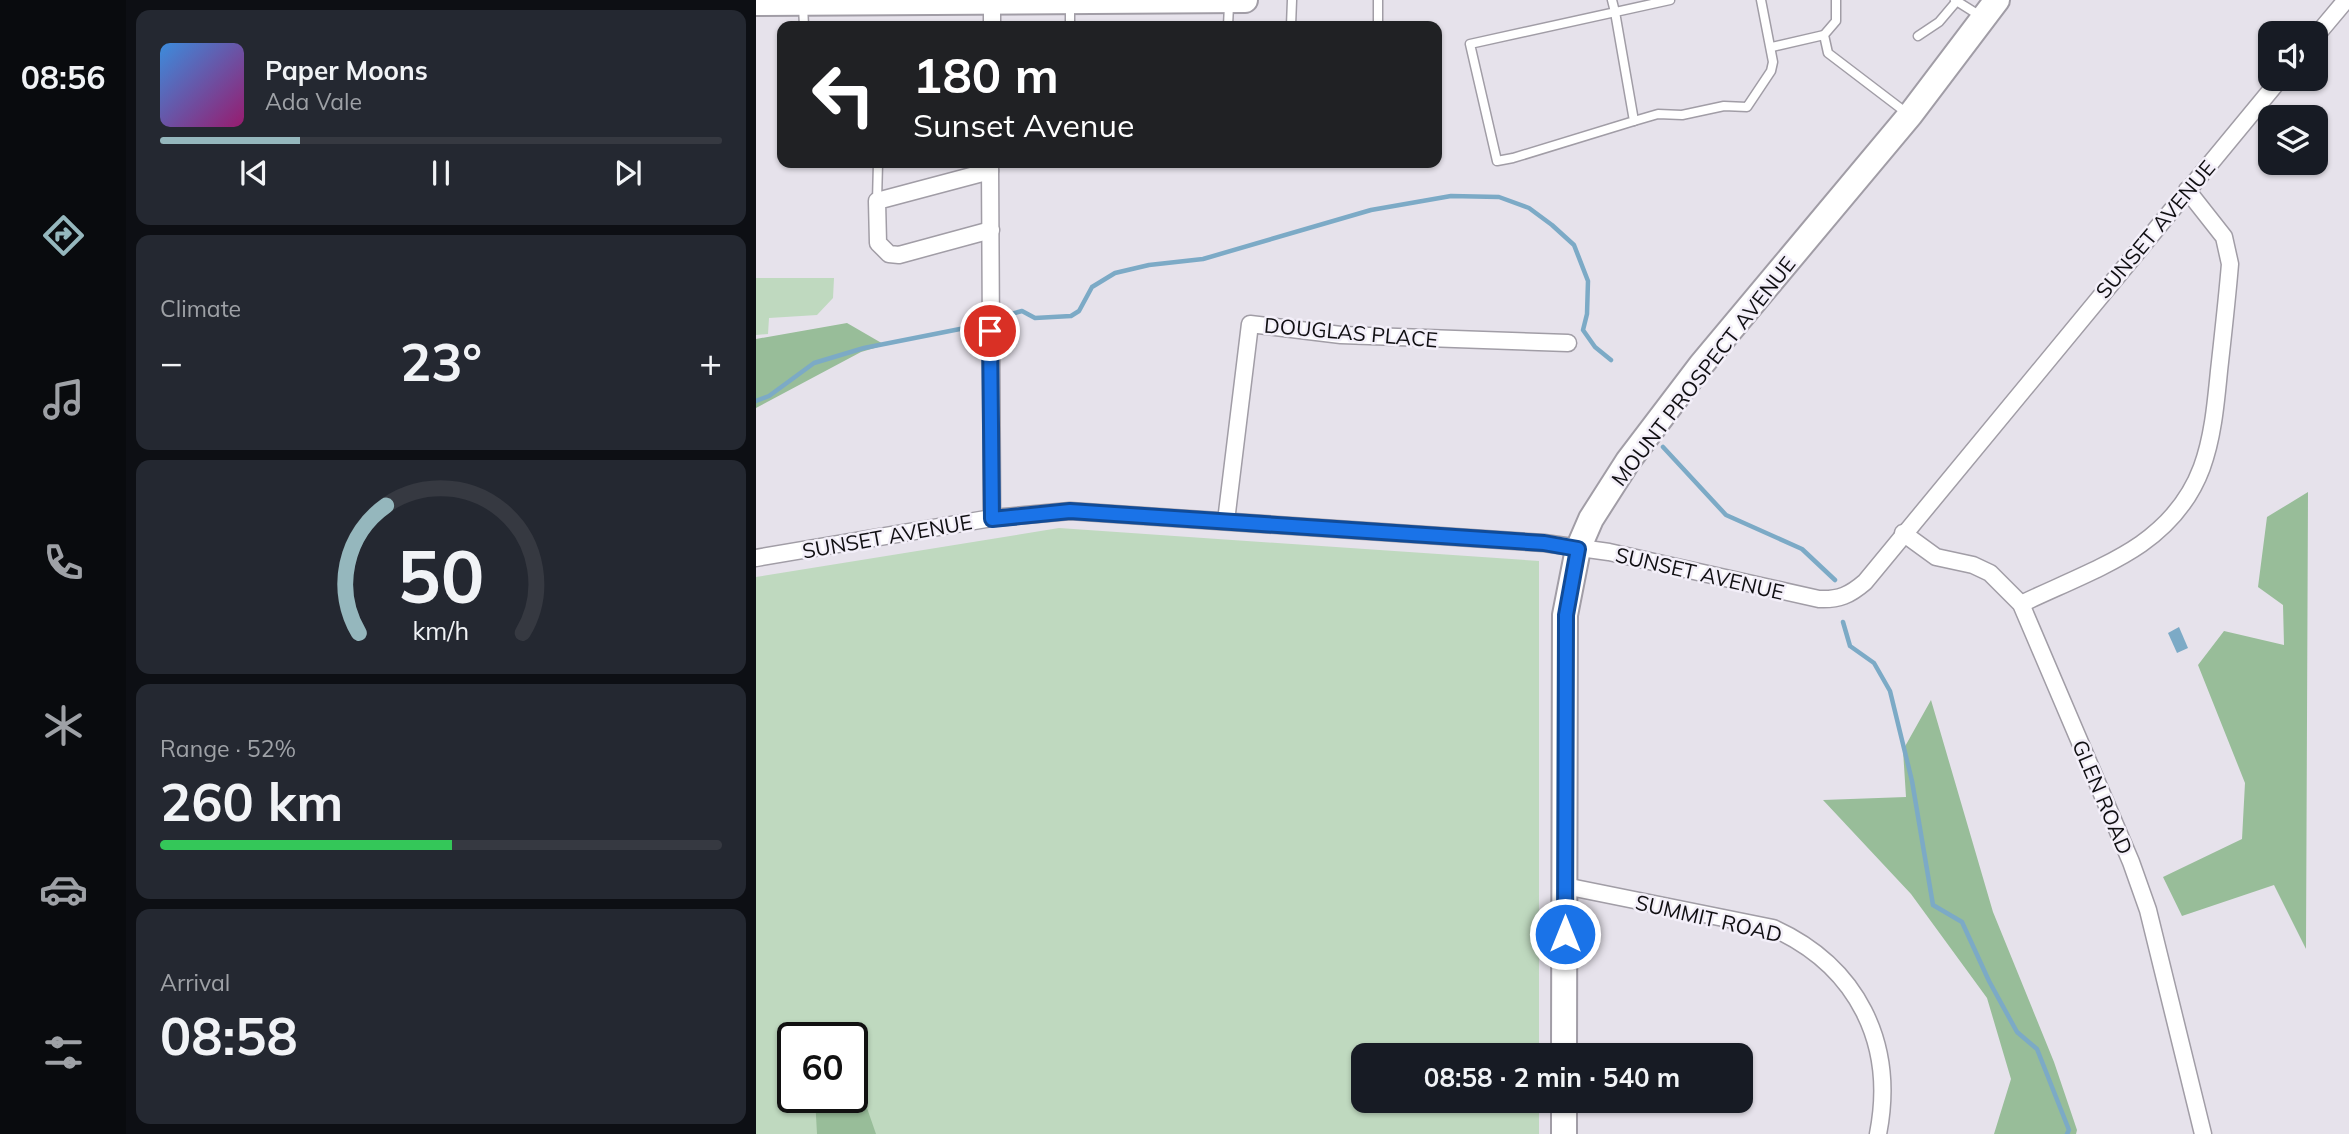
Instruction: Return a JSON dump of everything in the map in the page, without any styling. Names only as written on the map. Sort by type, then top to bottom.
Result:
[{"type":"main road","points":[[756,4],[803,15],[890,1],[992,1],[1070,14],[1102,0],[1245,0]]},
{"type":"main road","name":"MOUNT PROSPECT AVENUE","points":[[1564,1043],[1566,615],[1578,549],[1591,519],[1636,450],[1701,365],[1910,115],[1991,9]]},
{"type":"main road","points":[[1564,1113],[1564,1134]]},
{"type":"street","points":[[2328,21],[2346,0]]},
{"type":"street","points":[[992,1],[992,21]]},
{"type":"street","name":"SUNSET AVENUE","points":[[756,558],[992,519],[1070,511],[1544,543],[1609,552],[1795,594],[1829,599],[1852,594],[2270,91]]},
{"type":"street","points":[[987,168],[877,201],[878,243],[889,254],[899,255],[991,230]]},
{"type":"street","points":[[990,168],[992,519]]},
{"type":"street","points":[[2021,604],[2123,554],[2151,537],[2179,508],[2202,470],[2212,436],[2231,264],[2224,237],[2188,190]]},
{"type":"street","name":"DOUGLAS PLACE","points":[[1226,521],[1250,324],[1341,335],[1568,343]]},
{"type":"street","name":"GLEN ROAD","points":[[1903,533],[1936,557],[1973,565],[1990,573],[2021,604],[2131,862],[2148,910],[2203,1134]]},
{"type":"street","name":"SUMMIT ROAD","points":[[1565,886],[1773,928],[1818,954],[1854,994],[1877,1044],[1883,1080],[1878,1134]]},
{"type":"lane","points":[[1292,0],[1292,21]]},
{"type":"lane","points":[[1378,0],[1378,21]]},
{"type":"lane","points":[[1612,0],[1634,121]]},
{"type":"lane","points":[[1670,0],[1470,44],[1497,161],[1658,114],[1682,115],[1724,106],[1746,107],[1771,71],[1773,62],[1762,0]]},
{"type":"lane","points":[[1772,47],[1825,35],[1836,21],[1836,0]]},
{"type":"lane","points":[[1228,21],[1229,1]]},
{"type":"lane","points":[[1918,36],[1939,22],[1955,1],[1991,9]]},
{"type":"lane","points":[[1825,35],[1828,53],[1910,115]]},
{"type":"lane","points":[[877,201],[878,168]]},
{"type":"green space","points":[[756,278],[834,278],[833,298],[817,315],[769,318],[768,334],[756,335]]},
{"type":"green space","points":[[847,323],[885,345],[861,352],[756,408],[756,339]]},
{"type":"green space","points":[[2308,492],[2306,949],[2274,885],[2182,916],[2163,877],[2242,839],[2245,783],[2198,665],[2224,631],[2284,645],[2283,605],[2258,587],[2267,517]]},
{"type":"green space","points":[[1059,528],[1539,561],[1539,1043],[1351,1043],[1351,1113],[1539,1113],[1539,1134],[756,1134],[756,577]]},
{"type":"green space","points":[[1931,700],[1993,912],[2054,1062],[2077,1130],[2076,1134],[1994,1134],[2011,1079],[1987,998],[1911,894],[1823,800],[1906,797],[1903,750]]},
{"type":"green space","points":[[868,1111],[876,1134],[817,1134],[816,1113],[868,1113]]},
{"type":"water","points":[[2179,627],[2188,648],[2177,653],[2168,633]]},
{"type":"waterway","points":[[994,319],[1022,311],[1035,318],[1071,316],[1079,311],[1092,287],[1115,273],[1149,265],[1203,259],[1371,210],[1451,196],[1499,197],[1529,208],[1574,245],[1588,281],[1587,314],[1583,330],[1595,347],[1611,360]]},
{"type":"waterway","points":[[756,401],[769,396],[814,363],[864,348],[986,322]]},
{"type":"waterway","points":[[1663,447],[1726,515],[1802,549],[1835,580]]},
{"type":"waterway","points":[[1843,622],[1850,646],[1874,663],[1890,691],[1912,781],[1933,905],[1962,922],[1989,981],[2017,1032],[2037,1049],[2069,1130],[2067,1134]]},
{"type":"route","points":[[990,331],[992,519],[1070,511],[1544,543],[1578,549],[1566,615],[1565,934]]}]
